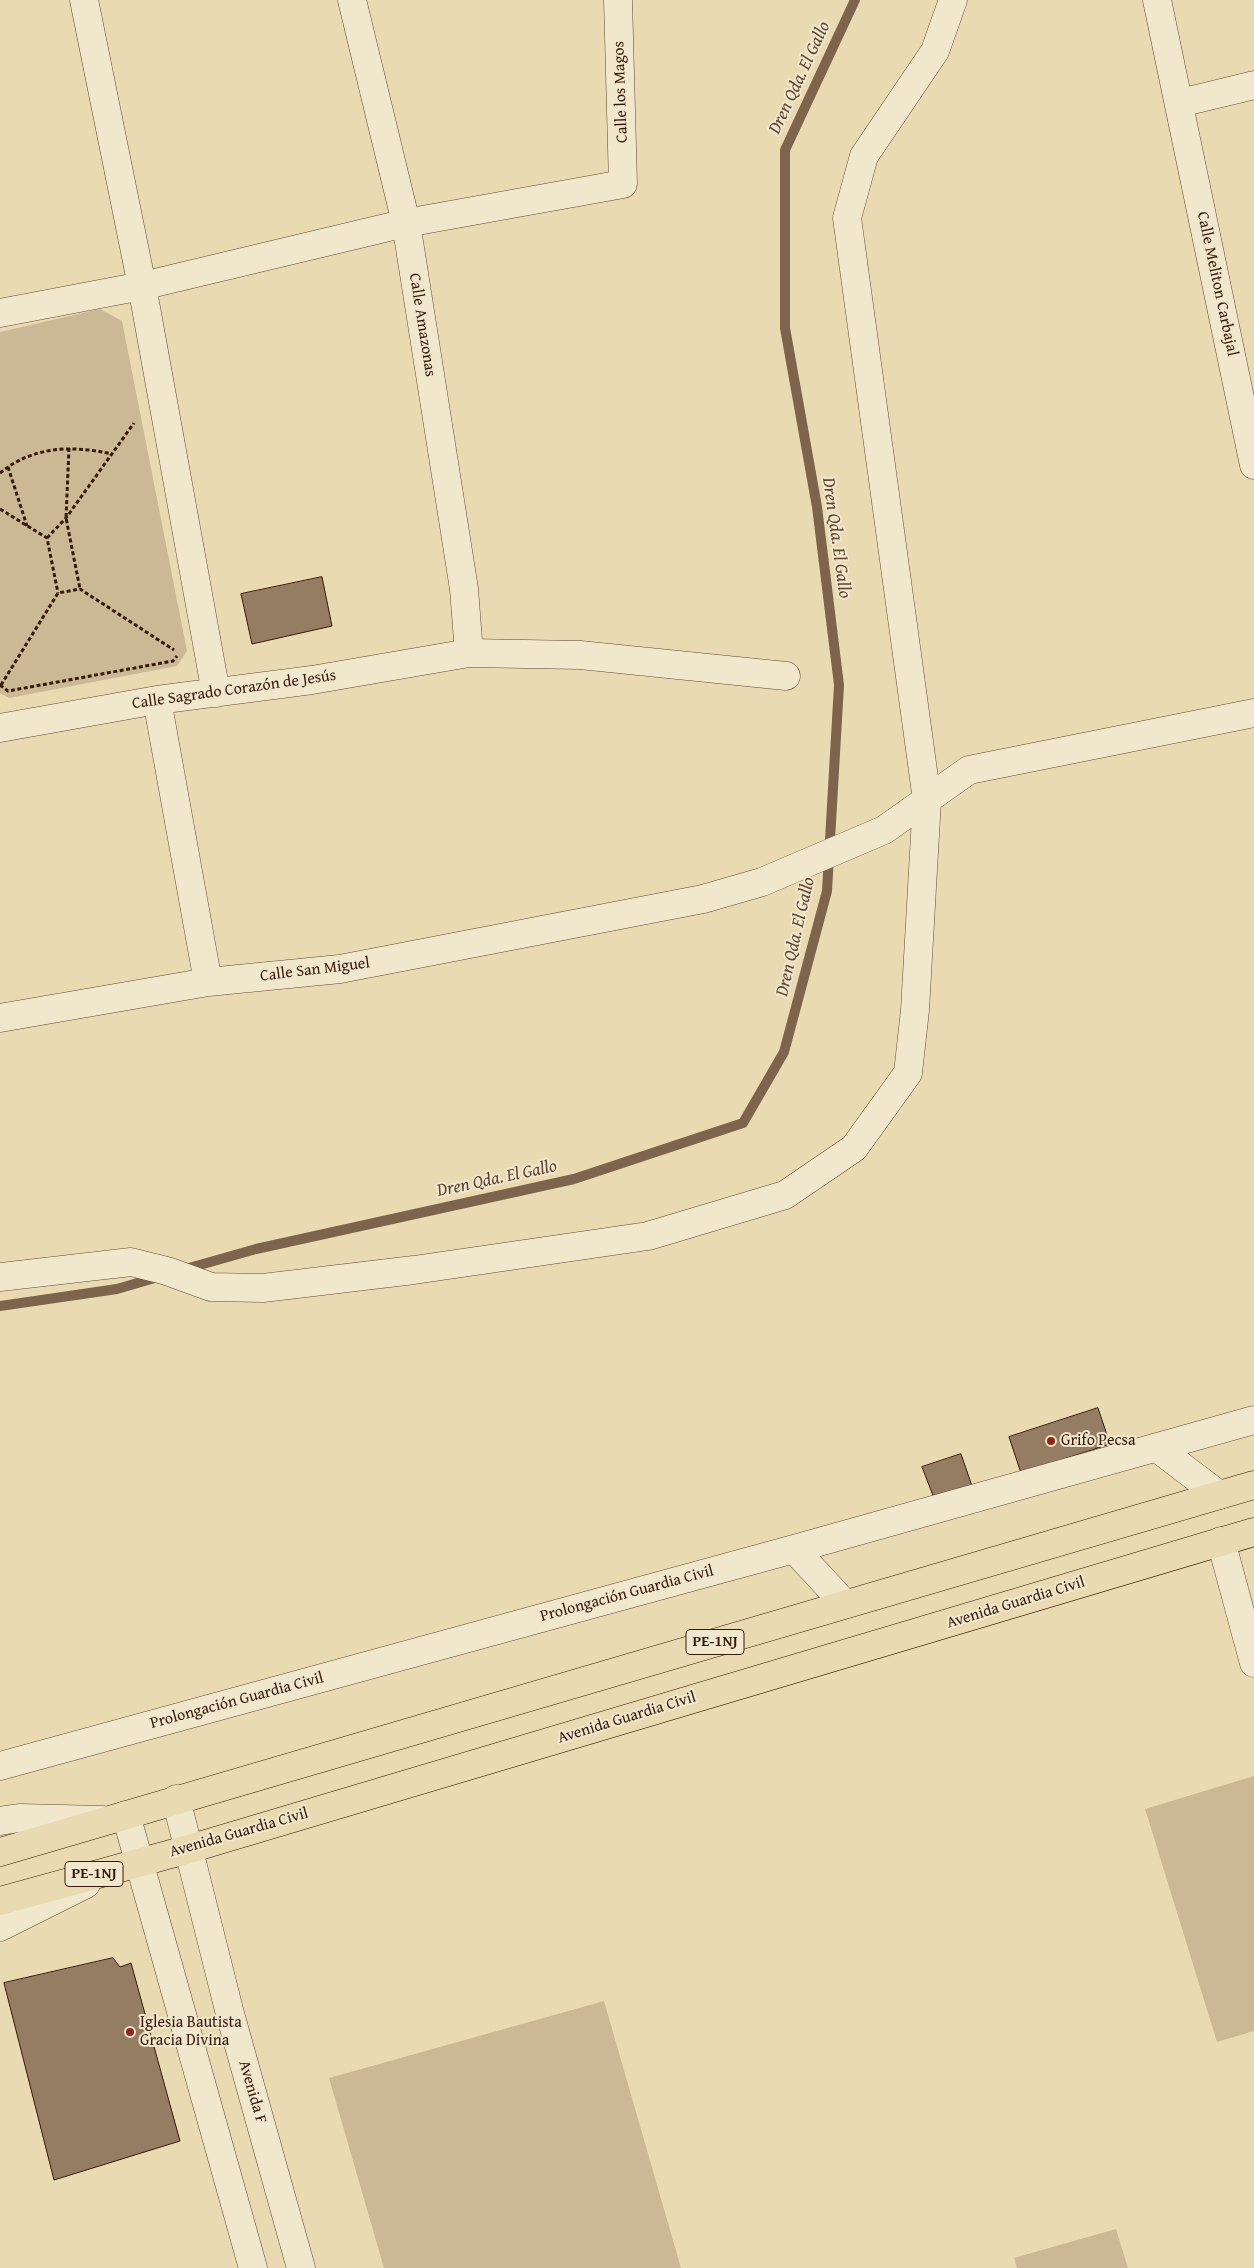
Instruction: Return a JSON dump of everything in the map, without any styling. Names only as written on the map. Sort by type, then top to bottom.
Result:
[{"type":"highway","name":"PE-1NJ","points":[[0,1852],[1254,1485]]},
{"type":"highway","name":"Avenida Guardia Civil","points":[[0,1901],[189,1849],[1254,1532]]},
{"type":"street","points":[[84,0],[142,286],[216,693]]},
{"type":"street","name":"Calle Amazonas","points":[[352,0],[406,223],[464,589],[469,653]]},
{"type":"street","name":"Calle los Magos","points":[[406,223],[623,184],[618,0]]},
{"type":"street","points":[[0,1277],[131,1262],[167,1271],[211,1287],[263,1288],[414,1270],[648,1236],[785,1194],[854,1148],[908,1073],[915,1010],[927,800],[847,218],[864,156],[935,51],[953,0]]},
{"type":"street","name":"Calle Meliton Carbajal","points":[[1157,0],[1254,465]]},
{"type":"street","points":[[1180,103],[1254,85]]},
{"type":"street","points":[[0,313],[142,286],[406,223]]},
{"type":"street","name":"Calle Sagrado Corazón de Jesús","points":[[0,728],[157,700],[312,680],[469,653],[580,655],[786,676]]},
{"type":"street","points":[[157,700],[208,982]]},
{"type":"street","name":"Calle San Miguel","points":[[0,1018],[208,982],[340,969],[703,900],[762,882],[884,830],[969,770],[1254,713]]},
{"type":"street","name":"Prolongación Guardia Civil","points":[[0,1766],[794,1549],[1254,1420]]},
{"type":"street","points":[[1156,1447],[1219,1495]]},
{"type":"street","points":[[1221,1542],[1254,1663]]},
{"type":"street","points":[[794,1549],[845,1604]]},
{"type":"street","name":"Avenida F","points":[[176,1799],[229,2010],[301,2268]]},
{"type":"street","points":[[0,1820],[19,1818],[117,1818],[128,1865],[253,2268]]},
{"type":"street","points":[[0,1927],[128,1865]]},
{"type":"path","points":[[47,538],[66,518],[138,418],[140,427]]},
{"type":"path","points":[[69,448],[66,518],[80,589]]},
{"type":"path","points":[[0,473],[25,457],[45,450],[89,449],[112,454]]},
{"type":"path","points":[[8,467],[27,526]]},
{"type":"path","points":[[0,509],[47,538],[58,593],[0,685],[8,691],[173,661],[179,653],[80,589],[58,593]]},
{"type":"shaded area","points":[[100,309],[122,321],[187,651],[177,666],[9,698],[0,693],[0,332]]},
{"type":"shaded area","points":[[1254,1776],[1254,2031],[1217,2042],[1145,1809]]},
{"type":"shaded area","points":[[604,2001],[681,2268],[384,2268],[329,2078]]},
{"type":"shaded area","points":[[1116,2229],[1128,2268],[1017,2268],[1014,2258]]},
{"type":"building","points":[[322,577],[332,626],[252,644],[241,594]]},
{"type":"building","points":[[1098,1408],[1110,1444],[1021,1473],[1009,1437]]},
{"type":"building","points":[[961,1454],[972,1486],[934,1498],[922,1467]]},
{"type":"building","points":[[113,1958],[120,1967],[131,1963],[180,2141],[54,2180],[4,1983]]},
{"type":"waterway","name":"Dren Qda. El Gallo","points":[[182,1270],[256,1249],[574,1179],[743,1123],[784,1052],[827,891],[839,685],[817,507],[785,328],[785,150],[855,0]]},
{"type":"waterway","name":"Dren Qda. El Gallo","points":[[0,1306],[117,1289],[158,1277]]},
{"type":"place","name":"Grifo Pecsa","points":[[1051,1441]]},
{"type":"place","name":"Iglesia Bautista Gracia Divina","points":[[130,2032]]}]
